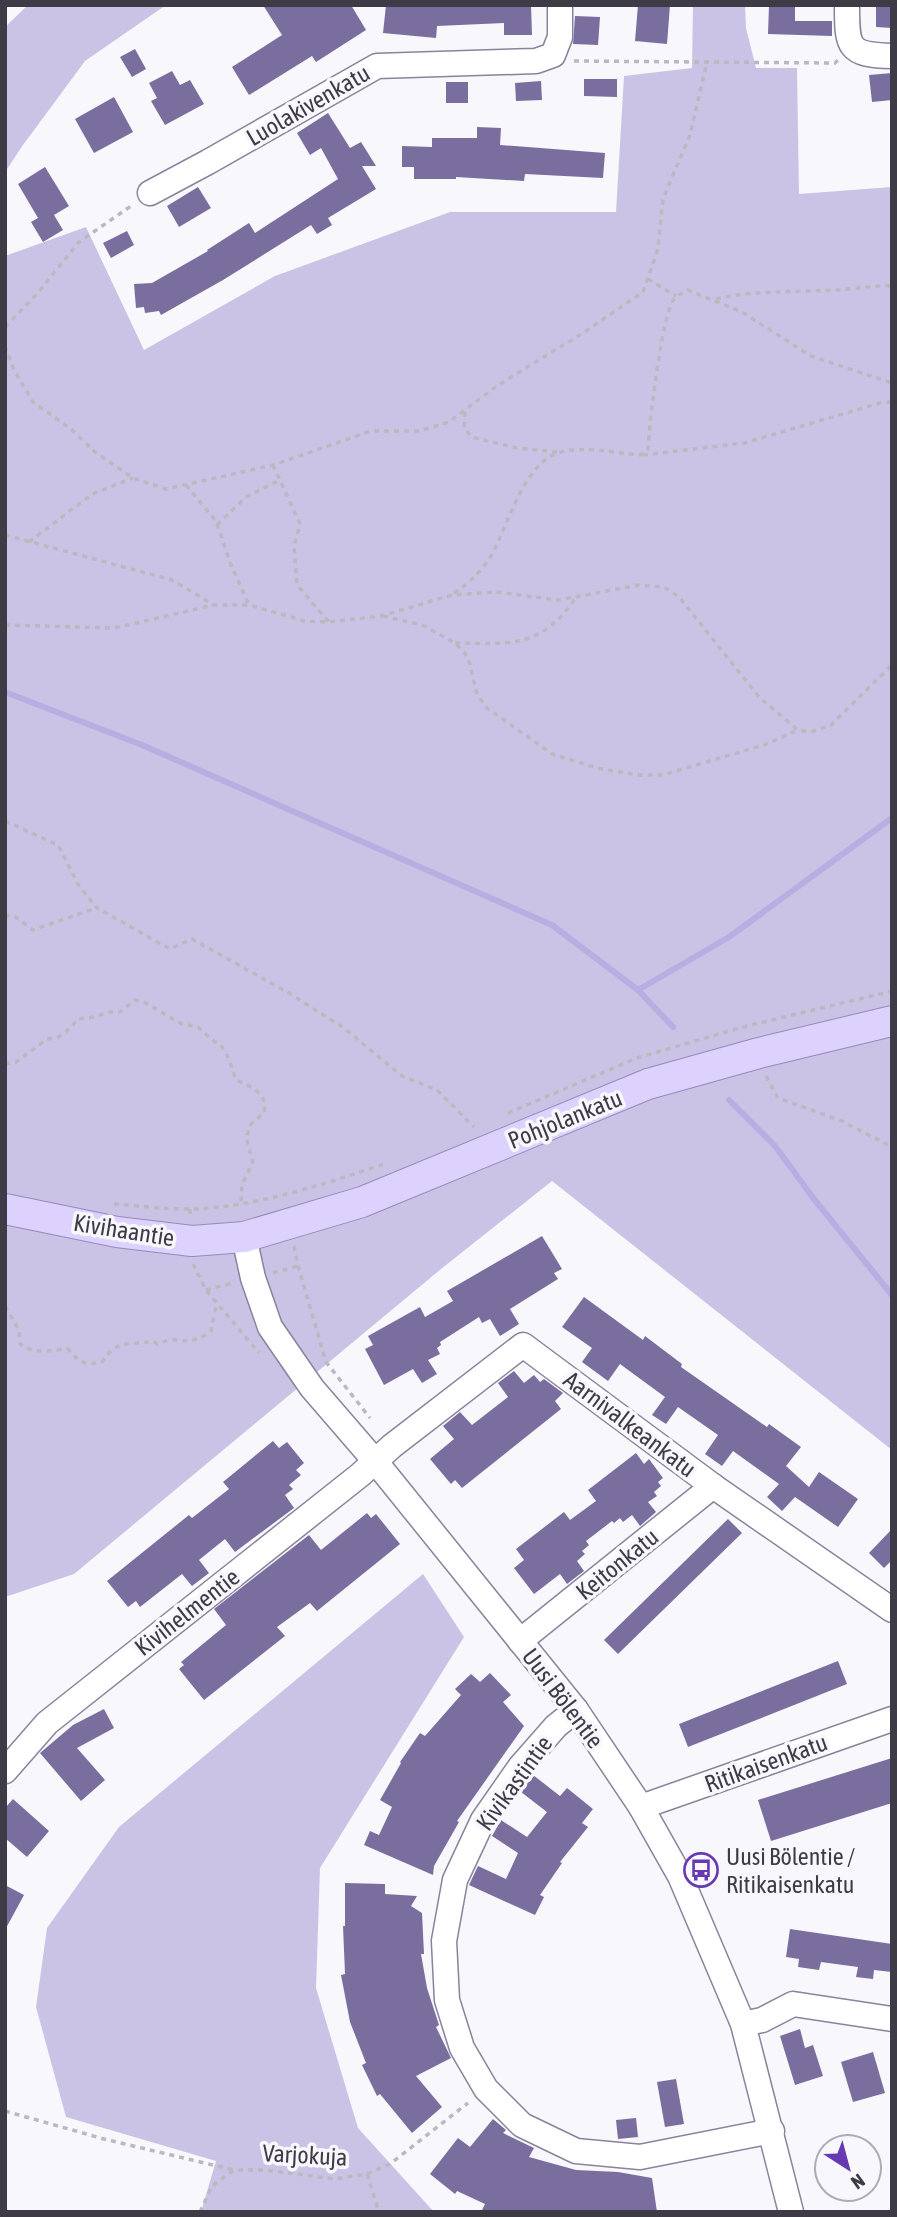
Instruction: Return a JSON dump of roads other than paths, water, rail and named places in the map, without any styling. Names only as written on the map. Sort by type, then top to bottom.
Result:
[{"type":"main road","name":"Pohjolankatu","points":[[244,1237],[362,1202],[648,1084],[759,1053],[892,1021]]},
{"type":"main road","name":"Kivihaantie","points":[[5,1209],[117,1232],[192,1241],[244,1237]]},
{"type":"street","name":"Luolakivenkatu","points":[[150,193],[377,65],[536,61],[553,55],[560,37],[560,5]]},
{"type":"street","points":[[847,5],[847,36],[854,49],[868,55],[892,56]]},
{"type":"street","name":"Uusi Bölentie","points":[[244,1237],[253,1278],[271,1327],[312,1388],[375,1461],[576,1710],[640,1807],[680,1876],[743,2024],[791,2212]]},
{"type":"street","name":"Aarnivalkeankatu","points":[[375,1461],[523,1345],[713,1486],[892,1609]]},
{"type":"street","name":"Kivihelmentie","points":[[5,1771],[47,1723],[375,1461]]},
{"type":"street","name":"Keitonkatu","points":[[520,1641],[713,1486]]},
{"type":"street","name":"Kivikastintie","points":[[576,1710],[556,1726],[512,1778],[483,1820],[456,1880],[444,1941],[447,2000],[462,2048],[486,2089],[522,2125],[576,2151],[640,2157],[772,2132]]},
{"type":"street","name":"Ritikaisenkatu","points":[[640,1807],[892,1719]]},
{"type":"street","points":[[743,2024],[762,2020],[793,2004],[892,2019]]},
{"type":"waterway","points":[[5,692],[142,745],[552,925],[638,990],[673,1027]]},
{"type":"waterway","points":[[638,990],[729,937],[892,818]]},
{"type":"waterway","points":[[729,1100],[775,1146],[892,1295]]},
{"type":"place","name":"Uusi Bölentie / Ritikaisenkatu","points":[[701,1870]]}]
